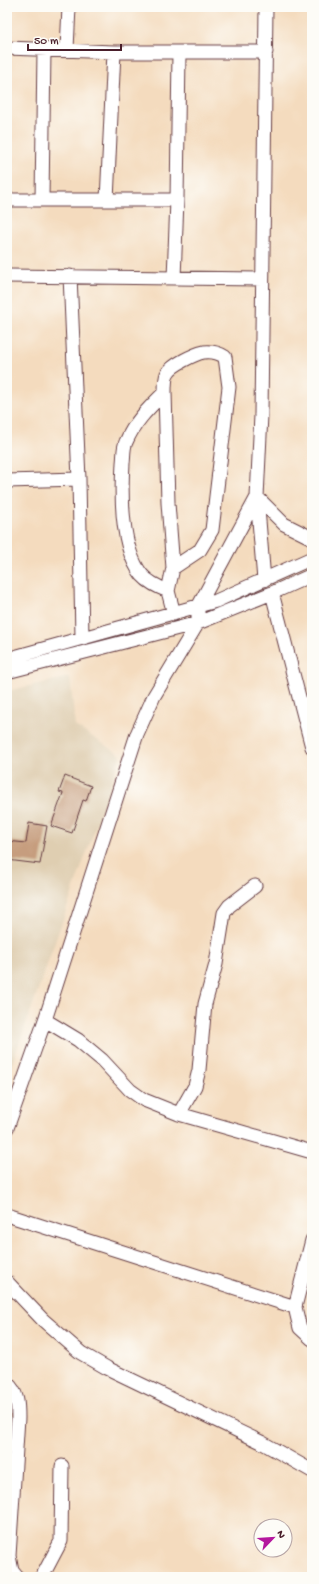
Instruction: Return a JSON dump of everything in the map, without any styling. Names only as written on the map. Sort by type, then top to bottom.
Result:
[{"type":"street","points":[[66,49],[69,7]]},
{"type":"street","points":[[264,580],[257,497],[261,415],[266,7]]},
{"type":"street","points":[[7,48],[44,50],[66,49],[114,52],[266,52]]},
{"type":"street","points":[[42,200],[44,50]]},
{"type":"street","points":[[107,200],[114,52]]},
{"type":"street","points":[[174,278],[177,200],[179,53]]},
{"type":"street","points":[[7,200],[177,200]]},
{"type":"street","points":[[7,276],[262,279]]},
{"type":"street","points":[[70,276],[79,479],[82,638]]},
{"type":"street","points":[[173,568],[200,550],[212,530],[229,387],[226,357],[217,352],[204,352],[171,368],[166,374],[165,392],[168,502],[173,568],[168,591],[174,614]]},
{"type":"street","points":[[165,392],[138,419],[125,444],[122,492],[124,522],[131,551],[141,574],[150,583],[168,591]]},
{"type":"street","points":[[7,481],[79,479]]},
{"type":"street","points":[[257,497],[284,524],[312,538]]},
{"type":"street","points":[[7,1128],[45,1020],[144,716],[198,623],[198,608],[257,497]]},
{"type":"street","points":[[7,659],[198,608],[312,558]]},
{"type":"street","points":[[7,672],[198,623],[272,594],[312,575]]},
{"type":"street","points":[[272,594],[312,747]]},
{"type":"street","points":[[178,1114],[195,1086],[200,1070],[205,1004],[216,964],[222,921],[229,906],[255,886]]},
{"type":"street","points":[[45,1020],[78,1040],[102,1060],[137,1095],[178,1114],[312,1152]]},
{"type":"street","points":[[7,1214],[295,1307]]},
{"type":"street","points":[[312,1240],[295,1307],[300,1328],[312,1339]]},
{"type":"street","points":[[7,1282],[43,1320],[81,1353],[107,1368],[261,1442],[312,1471]]},
{"type":"street","points":[[7,1383],[12,1387],[18,1399],[9,1556],[12,1571],[17,1577]]},
{"type":"street","points":[[42,1577],[61,1541],[62,1466]]},
{"type":"shaded area","points":[[70,677],[75,726],[121,755],[7,1078],[7,691]]},
{"type":"building","points":[[65,776],[91,786],[86,801],[83,800],[72,833],[51,826],[63,793],[59,792]]},
{"type":"building","points":[[29,823],[47,826],[40,864],[7,860],[7,841],[26,843]]}]
